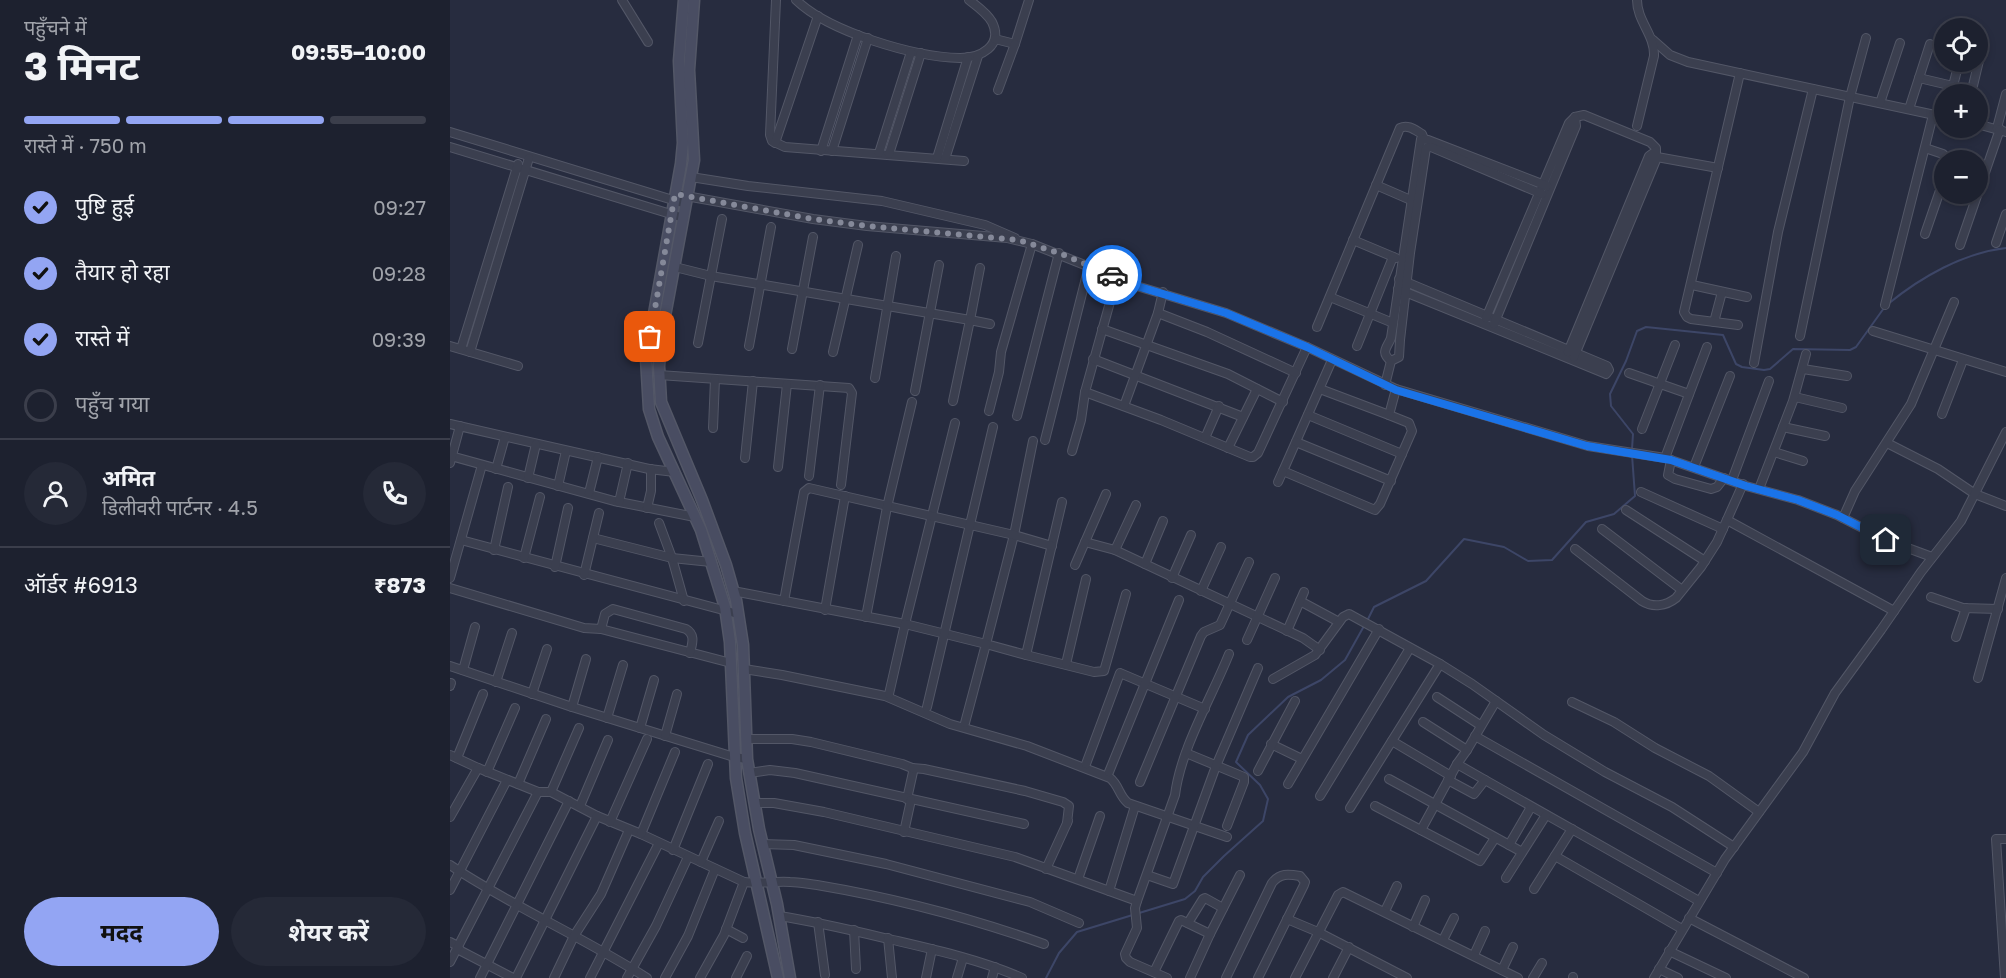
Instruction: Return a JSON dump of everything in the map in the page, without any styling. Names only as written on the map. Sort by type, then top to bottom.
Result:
[{"type":"main road","points":[[684,0],[679,61],[683,143],[646,358],[647,381],[652,418],[658,437],[695,517],[726,611],[730,642],[735,758],[742,817],[778,978]]},
{"type":"main road","points":[[694,0],[689,70],[694,145],[684,218],[662,332],[661,402],[702,500],[733,591],[743,645],[749,773],[790,978]]},
{"type":"street","points":[[622,0],[648,42]]},
{"type":"street","points":[[776,0],[770,135],[775,143],[785,147],[821,151],[879,153],[964,161]]},
{"type":"street","points":[[796,0],[818,16],[858,35],[911,52],[960,58],[978,56],[990,48],[994,39],[993,24],[978,3],[969,0]]},
{"type":"street","points":[[998,90],[1029,0]]},
{"type":"street","points":[[1637,0],[1637,10],[1653,40],[1670,55],[1688,62],[1933,115],[1886,305]]},
{"type":"street","points":[[775,143],[818,16]]},
{"type":"street","points":[[821,151],[858,35]]},
{"type":"street","points":[[832,151],[868,38]]},
{"type":"street","points":[[1800,336],[1850,97],[1866,38]]},
{"type":"street","points":[[994,39],[1015,44]]},
{"type":"street","points":[[1636,126],[1654,56],[1653,40]]},
{"type":"street","points":[[1880,103],[1900,43]]},
{"type":"street","points":[[1909,110],[1930,44]]},
{"type":"street","points":[[879,153],[911,52]]},
{"type":"street","points":[[889,154],[921,53]]},
{"type":"street","points":[[941,158],[978,56]]},
{"type":"street","points":[[941,158],[968,57]]},
{"type":"street","points":[[1919,78],[1953,86],[1956,72]]},
{"type":"street","points":[[1738,325],[1691,319],[1685,315],[1740,73]]},
{"type":"street","points":[[1754,363],[1778,232],[1813,89]]},
{"type":"street","points":[[1960,246],[2001,130],[2006,94]]},
{"type":"street","points":[[1494,322],[1569,123],[1575,117],[1584,115],[1650,142],[1656,148],[1656,154]]},
{"type":"street","points":[[1317,327],[1400,128],[1403,126],[1422,134],[1424,139],[1545,190]]},
{"type":"street","points":[[450,132],[525,156],[687,200],[867,226],[1032,243],[1140,287],[1163,292],[1226,313],[1307,347],[1396,390],[1587,446],[1668,459],[1798,500],[1843,518],[1886,540],[1932,557]]},
{"type":"street","points":[[1385,385],[1391,361],[1399,357],[1401,352],[1403,280],[1419,144],[1421,139],[1424,139]]},
{"type":"street","points":[[450,147],[684,218]]},
{"type":"street","points":[[1414,201],[1426,148],[1431,147],[1545,190]]},
{"type":"street","points":[[1925,147],[1934,150]]},
{"type":"street","points":[[1402,290],[1494,322],[1571,355],[1649,156],[1656,154],[1718,168]]},
{"type":"street","points":[[461,349],[517,167],[525,156]]},
{"type":"street","points":[[470,352],[526,170],[525,156]]},
{"type":"street","points":[[691,177],[748,186],[882,201],[985,225],[1005,232],[1018,240]]},
{"type":"street","points":[[1376,185],[1414,201]]},
{"type":"street","points":[[1486,319],[1545,190]]},
{"type":"street","points":[[1925,234],[1935,204]]},
{"type":"street","points":[[1996,243],[2006,214]]},
{"type":"street","points":[[698,343],[722,219]]},
{"type":"street","points":[[748,346],[771,227]]},
{"type":"street","points":[[792,349],[813,237]]},
{"type":"street","points":[[1353,240],[1406,261]]},
{"type":"street","points":[[988,411],[999,372],[1001,352],[1032,243]]},
{"type":"street","points":[[833,352],[858,245]]},
{"type":"street","points":[[1017,416],[1059,253]]},
{"type":"street","points":[[875,378],[896,256]]},
{"type":"street","points":[[1357,346],[1393,257]]},
{"type":"street","points":[[915,391],[939,265]]},
{"type":"street","points":[[1045,440],[1089,266]]},
{"type":"street","points":[[675,267],[711,276],[990,324]]},
{"type":"street","points":[[953,401],[980,267]]},
{"type":"street","points":[[1072,451],[1081,420],[1093,359],[1117,278]]},
{"type":"street","points":[[1403,280],[1486,319]]},
{"type":"street","points":[[1692,285],[1747,297]]},
{"type":"street","points":[[1391,361],[1385,355],[1384,350],[1391,338],[1402,290]]},
{"type":"street","points":[[1124,406],[1158,313],[1163,292]]},
{"type":"street","points":[[1714,322],[1722,292]]},
{"type":"street","points":[[1330,297],[1393,322]]},
{"type":"street","points":[[1843,518],[1856,491],[1911,404],[1954,302]]},
{"type":"street","points":[[1158,313],[1207,332],[1296,373]]},
{"type":"street","points":[[1102,329],[1228,374],[1282,402]]},
{"type":"street","points":[[1873,331],[2006,372]]},
{"type":"street","points":[[1642,429],[1675,345]]},
{"type":"street","points":[[450,346],[518,366]]},
{"type":"street","points":[[1085,392],[1250,457],[1256,455],[1307,347]]},
{"type":"street","points":[[1707,347],[1668,459],[1668,475],[1675,479],[1708,489],[1717,487],[1728,479],[1769,381]]},
{"type":"street","points":[[1759,489],[1795,397],[1806,354]]},
{"type":"street","points":[[1093,359],[1243,417]]},
{"type":"street","points":[[1278,482],[1332,360]]},
{"type":"street","points":[[1941,414],[1963,360]]},
{"type":"street","points":[[1803,369],[1847,376]]},
{"type":"street","points":[[1629,373],[1689,394]]},
{"type":"street","points":[[660,375],[820,385],[845,387],[852,390],[842,485]]},
{"type":"street","points":[[1694,468],[1730,375]]},
{"type":"street","points":[[713,428],[715,379]]},
{"type":"street","points":[[745,458],[753,381]]},
{"type":"street","points":[[778,467],[787,384]]},
{"type":"street","points":[[809,476],[820,385]]},
{"type":"street","points":[[1228,448],[1257,389]]},
{"type":"street","points":[[1283,471],[1375,510],[1391,481],[1412,431],[1409,423],[1320,389]]},
{"type":"street","points":[[1389,415],[1396,390]]},
{"type":"street","points":[[1795,397],[1842,408]]},
{"type":"street","points":[[866,616],[887,507],[912,402]]},
{"type":"street","points":[[1205,438],[1219,406]]},
{"type":"street","points":[[1308,415],[1402,454]]},
{"type":"street","points":[[889,694],[955,423]]},
{"type":"street","points":[[450,424],[566,451],[675,472]]},
{"type":"street","points":[[460,426],[451,460],[482,465],[619,502],[695,517]]},
{"type":"street","points":[[927,707],[993,427]]},
{"type":"street","points":[[1783,427],[1826,436]]},
{"type":"street","points":[[1654,978],[1734,847],[1803,752],[1835,693],[1932,557],[1961,521],[2006,432]]},
{"type":"street","points":[[496,469],[505,436]]},
{"type":"street","points":[[965,723],[1014,535],[1033,441]]},
{"type":"street","points":[[1296,442],[1391,481]]},
{"type":"street","points":[[1887,443],[1938,470],[1975,494],[2006,507]]},
{"type":"street","points":[[528,478],[536,444]]},
{"type":"street","points":[[558,486],[566,451]]},
{"type":"street","points":[[1774,452],[1803,461]]},
{"type":"street","points":[[589,493],[598,457]]},
{"type":"street","points":[[619,502],[628,463]]},
{"type":"street","points":[[450,578],[482,465]]},
{"type":"street","points":[[647,508],[651,491],[651,469]]},
{"type":"street","points":[[1575,549],[1647,604],[1656,606],[1669,603],[1705,561],[1723,529],[1743,484]]},
{"type":"street","points":[[494,550],[508,487]]},
{"type":"street","points":[[784,601],[805,490],[809,488],[1014,535],[1052,546]]},
{"type":"street","points":[[1641,492],[1723,529]]},
{"type":"street","points":[[1075,565],[1106,494]]},
{"type":"street","points":[[825,610],[845,496]]},
{"type":"street","points":[[524,558],[540,497]]},
{"type":"street","points":[[1026,655],[1062,502]]},
{"type":"street","points":[[1115,550],[1136,505]]},
{"type":"street","points":[[555,567],[568,508]]},
{"type":"street","points":[[1626,510],[1705,561]]},
{"type":"street","points":[[584,574],[599,513]]},
{"type":"street","points":[[1727,520],[1894,611]]},
{"type":"street","points":[[1145,564],[1163,521]]},
{"type":"street","points":[[659,523],[684,601]]},
{"type":"street","points":[[1602,529],[1682,590]]},
{"type":"street","points":[[1172,578],[1191,535]]},
{"type":"street","points":[[593,538],[672,558],[711,562]]},
{"type":"street","points":[[460,540],[738,614]]},
{"type":"street","points":[[1085,542],[1115,550],[1303,638],[1320,650]]},
{"type":"street","points":[[1201,591],[1221,547]]},
{"type":"street","points":[[1140,782],[1201,636],[1204,632],[1220,625],[1249,562]]},
{"type":"street","points":[[1247,640],[1275,578]]},
{"type":"street","points":[[1978,678],[2006,578]]},
{"type":"street","points":[[1066,664],[1086,579]]},
{"type":"street","points":[[450,588],[584,628],[601,629],[731,663]]},
{"type":"street","points":[[733,591],[905,624],[1094,672],[1104,671],[1126,594]]},
{"type":"street","points":[[1287,631],[1304,592]]},
{"type":"street","points":[[1931,597],[1966,608],[1998,609]]},
{"type":"street","points":[[1109,772],[1179,600]]},
{"type":"street","points":[[1300,601],[1339,622]]},
{"type":"street","points":[[1956,637],[1966,608]]},
{"type":"street","points":[[601,629],[605,614],[613,609],[686,629],[693,639],[690,653]]},
{"type":"street","points":[[1273,679],[1307,661],[1320,650],[1346,615],[1353,615],[1440,664],[1605,772],[1672,807],[1734,847]]},
{"type":"street","points":[[463,670],[476,627]]},
{"type":"street","points":[[1288,784],[1379,629]]},
{"type":"street","points":[[496,682],[512,633]]},
{"type":"street","points":[[1320,796],[1410,648]]},
{"type":"street","points":[[532,694],[547,649]]},
{"type":"street","points":[[1167,978],[1130,962],[1125,954],[1136,932],[1136,905],[1168,816],[1186,753],[1229,654]]},
{"type":"street","points":[[572,707],[586,659]]},
{"type":"street","points":[[1350,808],[1440,664]]},
{"type":"street","points":[[607,718],[623,665]]},
{"type":"street","points":[[450,666],[607,718],[735,758],[747,759]]},
{"type":"street","points":[[1147,875],[1173,884],[1216,765],[1258,668]]},
{"type":"street","points":[[744,669],[885,696],[950,724],[1027,746],[1110,778],[1115,782],[1122,798],[1128,803],[1227,837]]},
{"type":"street","points":[[1086,764],[1119,674],[1122,673],[1205,709]]},
{"type":"street","points":[[640,728],[654,680]]},
{"type":"street","points":[[483,694],[454,757],[478,768],[538,792],[551,792],[597,816],[744,882],[757,884],[789,881],[818,885],[940,912],[1044,944]]},
{"type":"street","points":[[665,736],[677,694]]},
{"type":"street","points":[[1437,697],[1480,725]]},
{"type":"street","points":[[1421,830],[1457,764],[1496,701]]},
{"type":"street","points":[[1258,771],[1295,702]]},
{"type":"street","points":[[1572,702],[1614,722],[1655,748],[1709,776],[1759,812]]},
{"type":"street","points":[[487,772],[515,708]]},
{"type":"street","points":[[518,784],[546,719]]},
{"type":"street","points":[[1423,722],[1467,750]]},
{"type":"street","points":[[551,792],[579,728]]},
{"type":"street","points":[[1475,736],[1717,873]]},
{"type":"street","points":[[610,822],[647,739]]},
{"type":"street","points":[[746,739],[811,741],[912,768],[1025,791],[1063,802],[1069,806],[1067,824]]},
{"type":"street","points":[[580,806],[608,740]]},
{"type":"street","points":[[1392,741],[1474,794],[1485,780]]},
{"type":"street","points":[[1271,744],[1302,759]]},
{"type":"street","points":[[641,834],[675,752]]},
{"type":"street","points":[[1186,753],[1239,774],[1245,779],[1227,826]]},
{"type":"street","points":[[673,850],[708,764]]},
{"type":"street","points":[[1457,764],[1699,901]]},
{"type":"street","points":[[450,817],[478,768]]},
{"type":"street","points":[[904,832],[912,768]]},
{"type":"street","points":[[749,773],[770,771],[795,773],[1024,824]]},
{"type":"street","points":[[1389,779],[1522,852]]},
{"type":"street","points":[[450,890],[507,780]]},
{"type":"street","points":[[450,962],[538,792]]},
{"type":"street","points":[[480,978],[569,801]]},
{"type":"street","points":[[754,803],[774,803],[824,812],[1015,857],[1109,891],[1136,905]]},
{"type":"street","points":[[1109,891],[1135,806]]},
{"type":"street","points":[[1375,806],[1480,861],[1495,838]]},
{"type":"street","points":[[1509,845],[1531,807]]},
{"type":"street","points":[[1046,869],[1072,808]]},
{"type":"street","points":[[1506,878],[1546,815]]},
{"type":"street","points":[[450,942],[461,951],[514,978],[546,921],[597,816]]},
{"type":"street","points":[[1078,879],[1100,816]]},
{"type":"street","points":[[701,862],[719,820]]},
{"type":"street","points":[[1534,889],[1572,829]]},
{"type":"street","points":[[554,978],[574,936],[601,894],[629,830]]},
{"type":"street","points":[[2005,978],[1996,839],[2006,839]]},
{"type":"street","points":[[590,978],[659,843]]},
{"type":"street","points":[[762,844],[794,845],[886,864],[1030,902],[1079,923]]},
{"type":"street","points":[[1555,856],[1682,929]]},
{"type":"street","points":[[627,978],[656,926],[688,857]]},
{"type":"street","points":[[450,865],[487,889],[648,978]]},
{"type":"street","points":[[665,978],[688,936],[715,869]]},
{"type":"street","points":[[1226,978],[1272,883],[1285,874],[1300,876],[1305,882],[1304,885],[1258,978]]},
{"type":"street","points":[[1190,978],[1240,875]]},
{"type":"street","points":[[700,978],[726,929],[744,882]]},
{"type":"street","points":[[1385,911],[1396,886]]},
{"type":"street","points":[[1294,978],[1339,892],[1347,893],[1385,911],[1518,978]]},
{"type":"street","points":[[1188,923],[1205,898],[1223,908]]},
{"type":"street","points":[[1413,927],[1425,900]]},
{"type":"street","points":[[779,916],[818,922],[932,949],[995,967],[1022,978]]},
{"type":"street","points":[[1443,940],[1454,918]]},
{"type":"street","points":[[1689,918],[1804,978]]},
{"type":"street","points":[[1287,919],[1349,947],[1407,978]]},
{"type":"street","points":[[1154,972],[1177,922],[1181,920],[1210,934]]},
{"type":"street","points":[[818,922],[825,975]]},
{"type":"street","points":[[726,929],[743,938]]},
{"type":"street","points":[[854,930],[856,969]]},
{"type":"street","points":[[1474,955],[1485,931]]},
{"type":"street","points":[[888,939],[892,978]]},
{"type":"street","points":[[1333,978],[1349,947]]},
{"type":"street","points":[[1502,970],[1513,947]]},
{"type":"street","points":[[926,978],[932,949]]},
{"type":"street","points":[[1670,951],[1726,978]]},
{"type":"street","points":[[736,978],[747,956]]},
{"type":"street","points":[[957,978],[963,958]]},
{"type":"street","points":[[1533,978],[1542,963]]},
{"type":"street","points":[[992,978],[995,967]]},
{"type":"street","points":[[1659,969],[1678,978]]},
{"type":"waterway","points":[[1888,304],[1943,268],[1974,255],[2006,248]]},
{"type":"waterway","points":[[1632,449],[1633,434],[1611,406],[1610,394],[1637,331],[1646,327],[1723,335],[1736,364],[1764,370],[1770,369],[1793,349],[1850,350],[1856,347],[1884,308]]},
{"type":"waterway","points":[[1367,621],[1374,607],[1426,581],[1464,539],[1504,547],[1528,561],[1552,560],[1586,522],[1614,514],[1635,496],[1632,455]]},
{"type":"waterway","points":[[1046,978],[1059,953],[1077,932],[1185,899],[1195,891],[1203,877],[1263,821],[1268,799],[1260,785],[1236,762],[1248,735],[1288,697],[1321,680],[1345,660],[1364,626]]},
{"type":"way so far","points":[[650,337],[675,194],[813,219],[1018,240],[1059,253],[1112,275]]},
{"type":"route","points":[[1112,275],[1140,287],[1163,292],[1226,313],[1307,347],[1396,390],[1587,446],[1665,458],[1746,486],[1798,500],[1837,515],[1886,540]]}]
